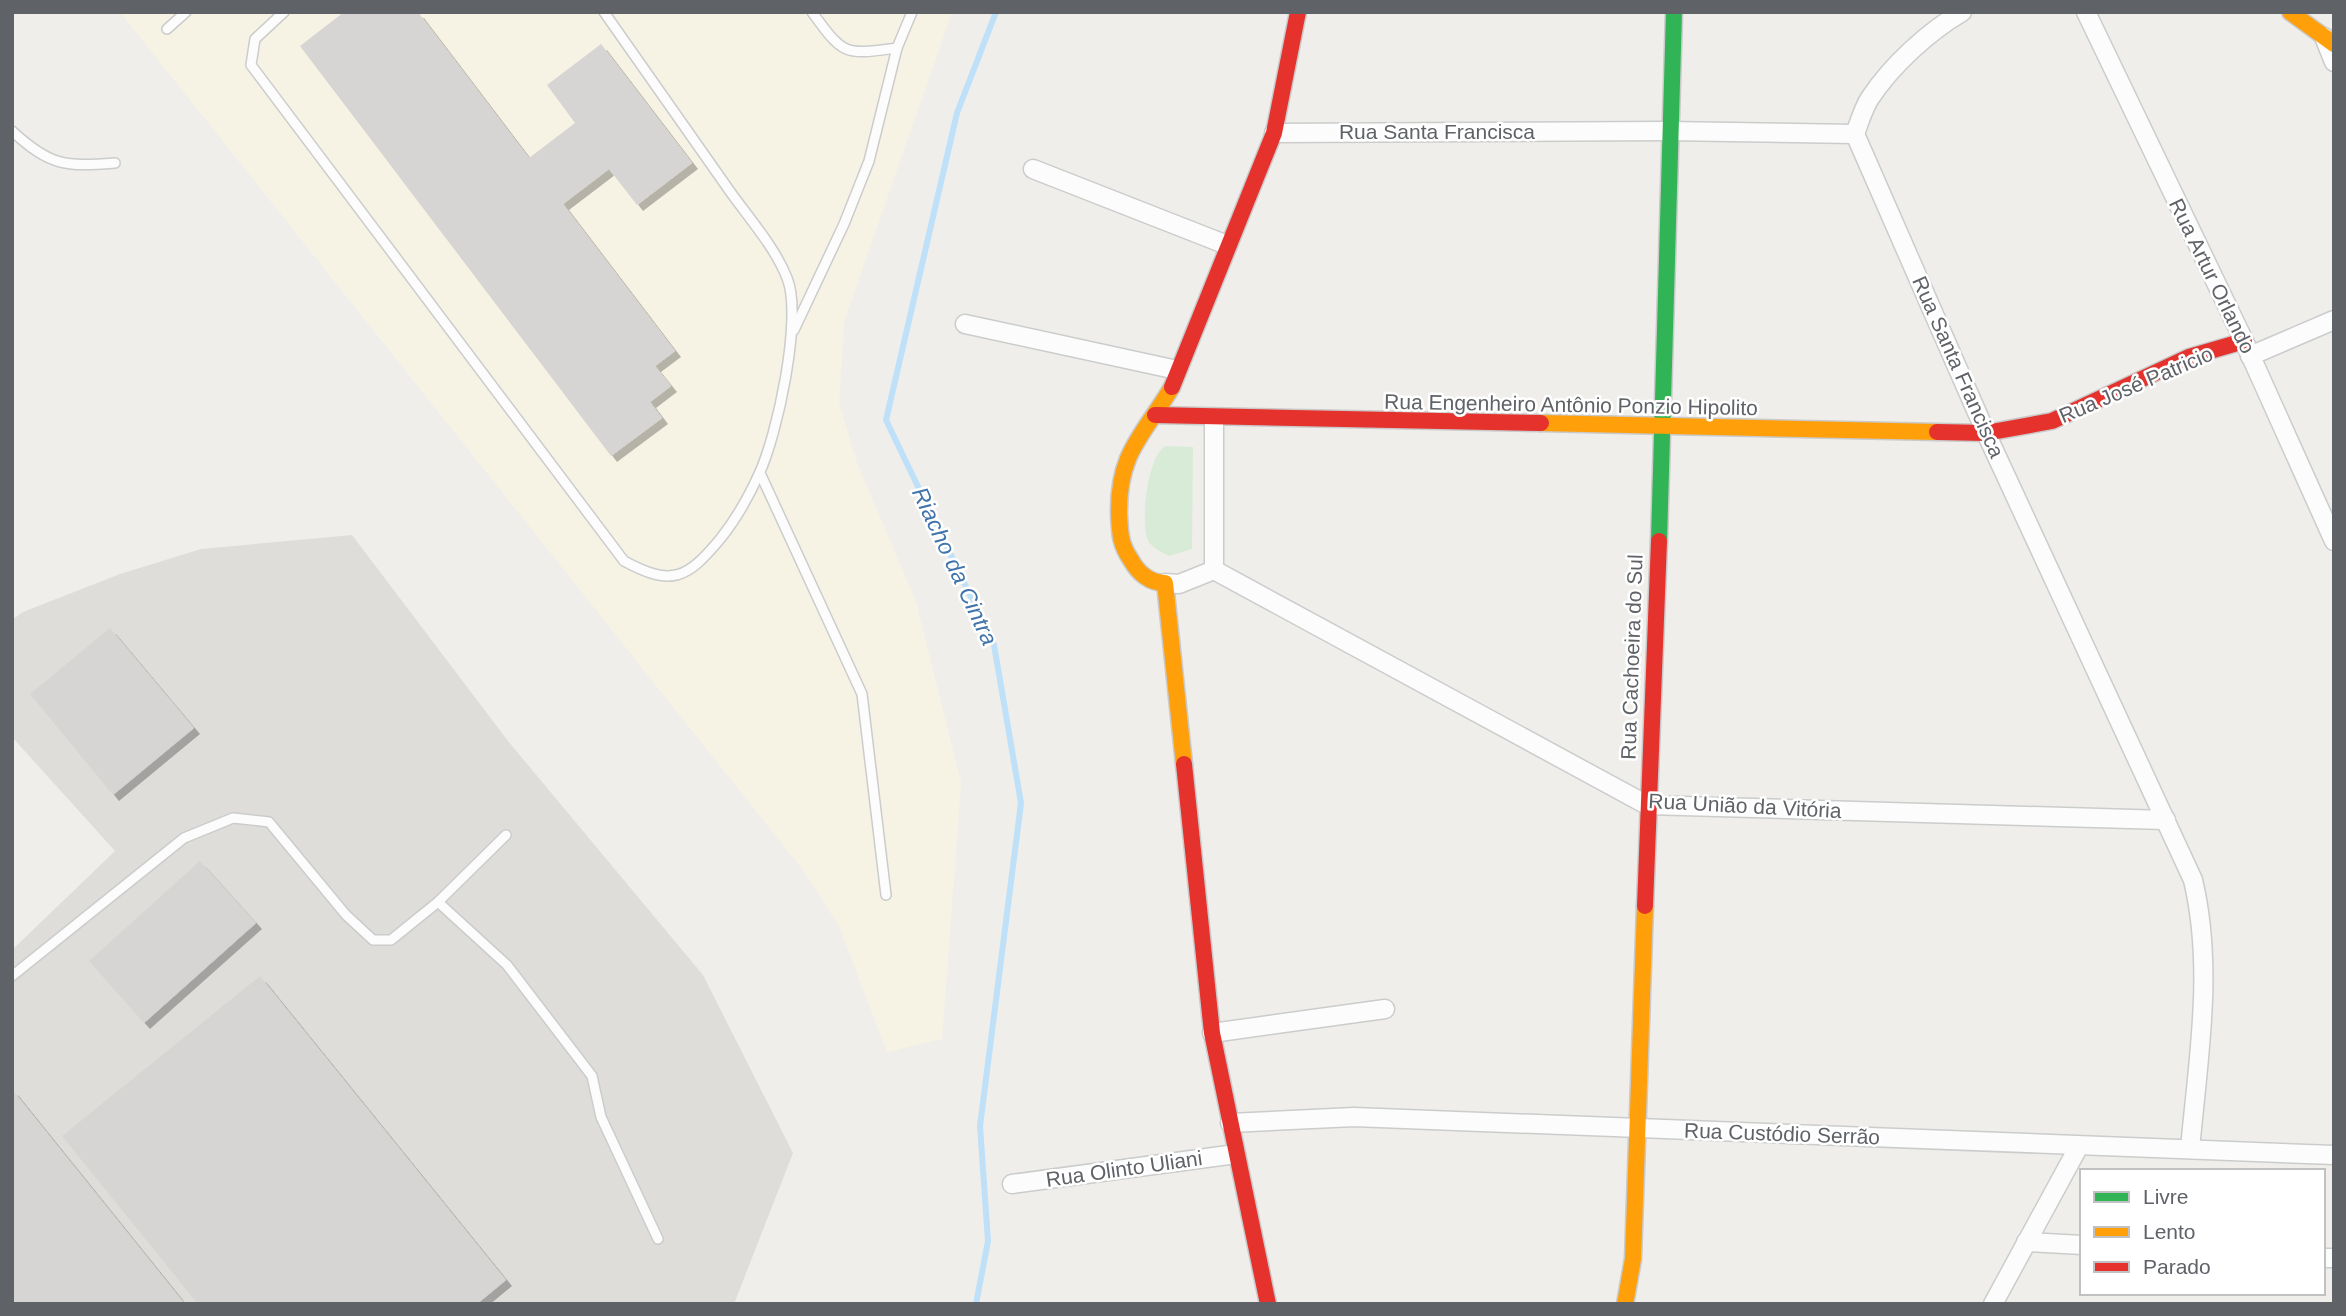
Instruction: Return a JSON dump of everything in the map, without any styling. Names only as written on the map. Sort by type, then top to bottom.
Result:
[{"type":"street","points":[[1214,419],[1214,570],[1179,584],[1157,583],[1138,572],[1120,544],[1119,485],[1129,451],[1171,388],[1274,133],[1298,12]]},
{"type":"street","name":"Rua Cachoeira do Sul","points":[[1625,1304],[1633,1259],[1647,805],[1663,429],[1666,131],[1674,12]]},
{"type":"street","points":[[1855,134],[1868,100],[1885,79],[1945,22],[1962,12]]},
{"type":"street","name":"Rua Artur Orlando","points":[[2086,12],[2247,348],[2334,541]]},
{"type":"street","points":[[2290,12],[2329,41],[2334,62]]},
{"type":"street","name":"Rua Santa Francisca","points":[[1274,133],[1666,131],[1855,134],[1986,433],[2193,880],[2204,943],[2203,996],[2190,1149]]},
{"type":"street","points":[[1033,169],[1227,245]]},
{"type":"street","name":"Rua José Patricio","points":[[1986,433],[2052,421],[2189,357],[2247,348],[2334,320]]},
{"type":"street","points":[[965,324],[1177,370]]},
{"type":"street","name":"Rua Engenheiro Antônio Ponzio Hipolito","points":[[1155,415],[1214,419],[1663,429],[1986,433]]},
{"type":"street","name":"Rua União da Vitória","points":[[1214,570],[1647,805],[2166,820]]},
{"type":"street","points":[[1165,583],[1212,1033],[1268,1304]]},
{"type":"street","points":[[1212,1033],[1385,1009]]},
{"type":"street","name":"Rua Custódio Serrão","points":[[1230,1123],[1354,1118],[2334,1155]]},
{"type":"street","points":[[1993,1304],[2079,1146]]},
{"type":"street","name":"Rua Olinto Uliani","points":[[1012,1184],[1236,1154]]},
{"type":"street","points":[[2025,1242],[2080,1245]]},
{"type":"lane","points":[[167,29],[186,12]]},
{"type":"lane","points":[[285,12],[255,39],[251,65],[624,561],[662,577],[677,576],[704,559],[730,526],[760,473],[777,416],[793,332],[844,224],[869,161],[897,48],[912,12]]},
{"type":"lane","points":[[604,12],[762,237],[788,279],[793,332]]},
{"type":"lane","points":[[812,12],[835,44],[848,51],[859,54],[897,48]]},
{"type":"lane","points":[[12,131],[37,153],[72,166],[115,163]]},
{"type":"lane","points":[[760,473],[862,694],[886,895]]},
{"type":"lane","points":[[12,976],[184,838],[233,818],[270,822],[346,915],[373,940],[391,940],[438,902],[506,835]]},
{"type":"lane","points":[[438,902],[507,965],[592,1076],[601,1117],[658,1239]]},
{"type":"shaded area","points":[[120,12],[952,12],[844,322],[839,403],[857,463],[916,602],[961,783],[942,1039],[887,1052],[839,926],[803,870]]},
{"type":"shaded area","points":[[352,535],[508,741],[703,975],[793,1153],[734,1304],[12,1304],[12,950],[115,851],[12,737],[12,620],[23,612],[120,574],[201,549]]},
{"type":"green space","points":[[1165,446],[1193,447],[1192,549],[1169,556],[1148,541],[1145,529],[1145,504],[1150,476],[1159,453]]},
{"type":"building","points":[[344,12],[418,12],[529,158],[575,123],[547,85],[601,44],[692,163],[637,205],[609,169],[563,204],[675,351],[655,366],[671,386],[650,402],[662,418],[611,456],[300,46]]},
{"type":"building","points":[[110,628],[194,728],[113,795],[30,694]]},
{"type":"building","points":[[200,861],[256,923],[144,1023],[89,961]]},
{"type":"building","points":[[260,976],[506,1280],[477,1304],[198,1304],[62,1136]]},
{"type":"building","points":[[12,1089],[185,1304],[12,1304]]},
{"type":"waterway","name":"Riacho da Cintra","points":[[976,1304],[988,1241],[980,1126],[1021,803],[994,645],[886,420],[957,113],[996,12]]},
{"type":"traffic: fast","points":[[1659,541],[1674,12]]},
{"type":"traffic: slow","points":[[2290,12],[2334,44]]},
{"type":"traffic: slow","points":[[1172,387],[1142,432],[1128,459],[1120,493],[1119,514],[1123,544],[1134,565],[1149,579],[1165,583],[1184,764]]},
{"type":"traffic: slow","points":[[1541,423],[1937,432]]},
{"type":"traffic: slow","points":[[1625,1304],[1633,1259],[1645,906]]},
{"type":"traffic: jam","points":[[1172,387],[1274,133],[1298,12]]},
{"type":"traffic: jam","points":[[1937,432],[1986,433],[2052,421],[2189,357],[2244,341]]},
{"type":"traffic: jam","points":[[1155,415],[1541,423]]},
{"type":"traffic: jam","points":[[1645,906],[1659,541]]},
{"type":"traffic: jam","points":[[1184,764],[1212,1033],[1268,1304]]}]
